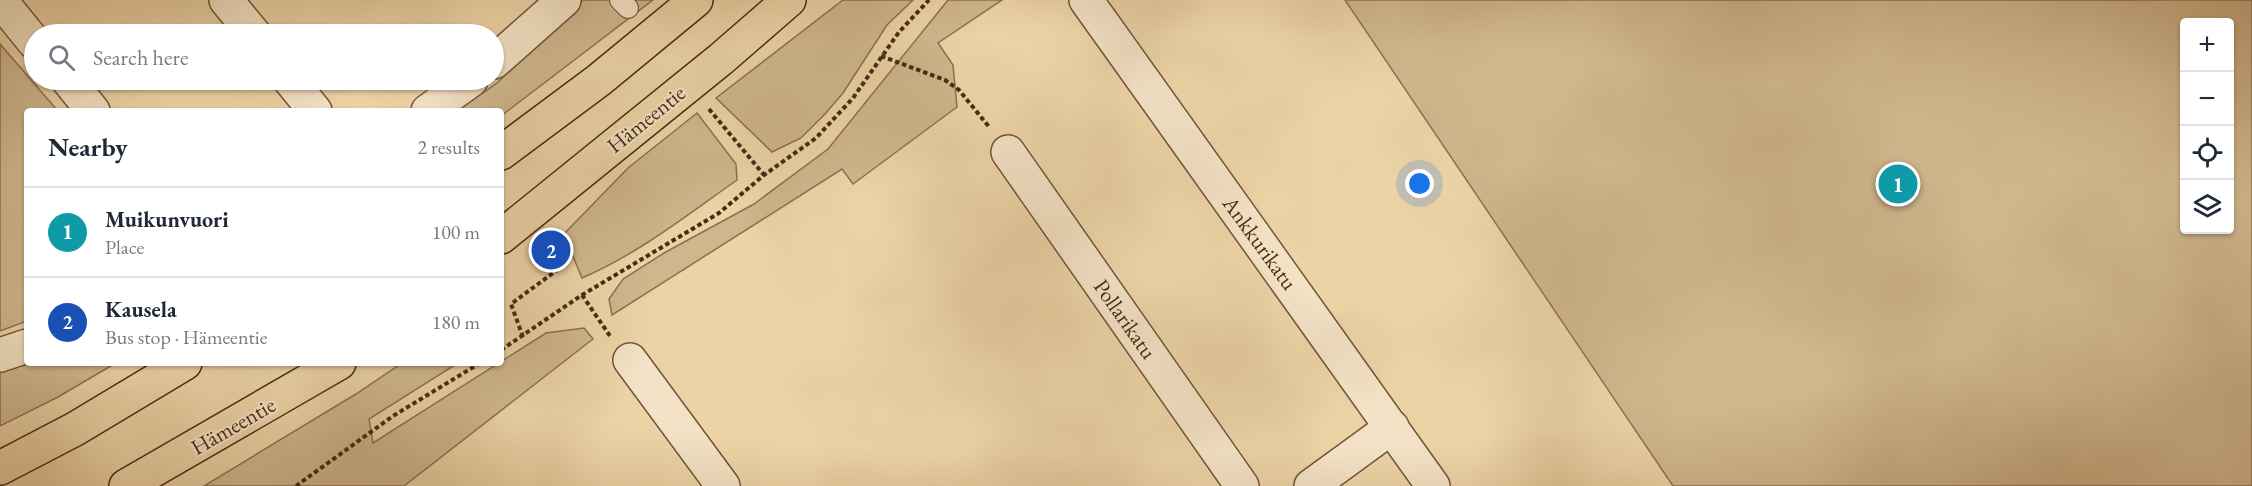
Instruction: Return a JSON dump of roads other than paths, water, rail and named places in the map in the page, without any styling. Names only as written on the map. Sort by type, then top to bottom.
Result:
[{"type":"highway","points":[[504,151],[598,80],[696,0]]},
{"type":"highway","name":"Hämeentie","points":[[504,235],[721,59],[789,0]]},
{"type":"highway","points":[[0,468],[75,429],[180,366]]},
{"type":"highway","name":"Hämeentie","points":[[126,486],[334,366]]},
{"type":"street","points":[[0,0],[24,30]]},
{"type":"street","points":[[226,0],[246,24]]},
{"type":"street","points":[[504,53],[564,0]]},
{"type":"street","name":"Ankkurikatu","points":[[1086,0],[1433,486]]},
{"type":"street","points":[[76,90],[91,108]]},
{"type":"street","points":[[298,90],[313,108]]},
{"type":"street","points":[[432,108],[457,90]]},
{"type":"street","name":"Pollarikatu","points":[[1008,152],[1242,486]]},
{"type":"street","points":[[0,355],[24,347]]},
{"type":"street","points":[[630,360],[723,486]]},
{"type":"street","points":[[1311,486],[1392,427]]},
{"type":"place","name":"Muikunvuori","points":[[1898,184]]},
{"type":"place","name":"Kausela","points":[[551,250]]}]
